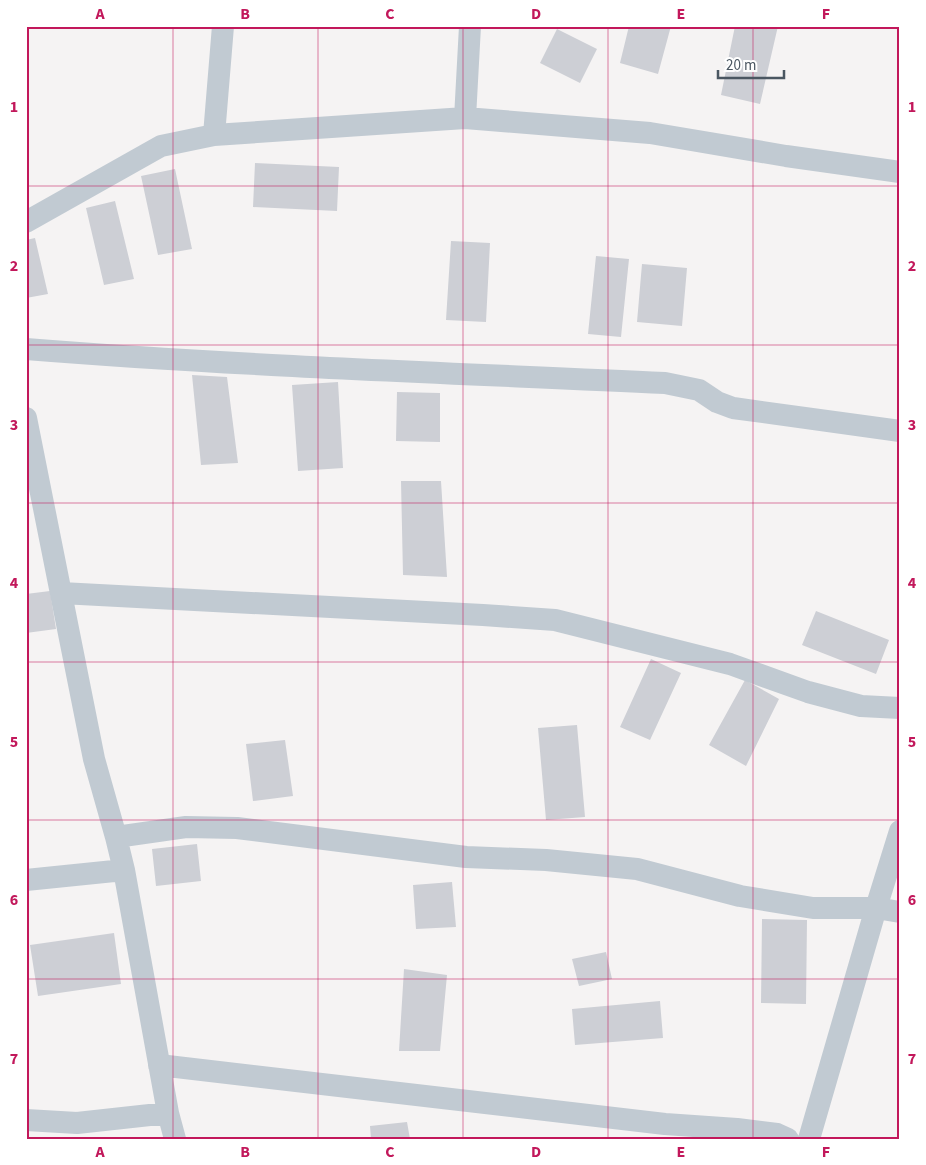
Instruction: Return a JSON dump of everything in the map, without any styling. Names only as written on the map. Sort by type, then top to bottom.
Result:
[{"type":"street","points":[[214,134],[224,26]]},
{"type":"street","points":[[465,118],[470,26]]},
{"type":"street","points":[[26,222],[161,146],[214,134],[465,118],[650,133],[786,156],[900,172]]},
{"type":"street","points":[[26,348],[115,356],[271,365],[665,383],[699,390],[717,402],[733,408],[900,431]]},
{"type":"street","points":[[26,418],[94,759],[124,870],[168,1113],[176,1139]]},
{"type":"street","points":[[61,593],[555,620],[730,664],[808,692],[861,706],[900,708]]},
{"type":"street","points":[[116,836],[186,827],[237,828],[466,856],[546,860],[637,869],[740,896],[813,908],[876,908],[900,912]]},
{"type":"street","points":[[809,1139],[900,831]]},
{"type":"street","points":[[26,880],[124,870]]},
{"type":"street","points":[[159,1065],[665,1124],[737,1129],[778,1134],[788,1139]]},
{"type":"street","points":[[26,1120],[77,1123],[168,1113]]},
{"type":"building","points":[[629,26],[671,26],[658,74],[620,63]]},
{"type":"building","points":[[735,26],[778,26],[760,104],[721,95]]},
{"type":"building","points":[[557,29],[597,49],[580,83],[540,63]]},
{"type":"building","points":[[255,163],[339,167],[337,211],[253,207]]},
{"type":"building","points":[[175,169],[192,249],[158,255],[141,176]]},
{"type":"building","points":[[115,201],[134,279],[104,285],[86,208]]},
{"type":"building","points":[[35,238],[48,294],[26,298],[26,240]]},
{"type":"building","points":[[451,241],[490,243],[486,322],[446,320]]},
{"type":"building","points":[[596,256],[629,259],[621,337],[588,334]]},
{"type":"building","points":[[642,264],[687,268],[682,326],[637,322]]},
{"type":"building","points":[[192,375],[227,377],[238,463],[201,465]]},
{"type":"building","points":[[338,382],[343,468],[298,471],[292,385]]},
{"type":"building","points":[[397,392],[440,393],[440,442],[396,441]]},
{"type":"building","points":[[401,481],[441,481],[447,577],[403,575]]},
{"type":"building","points":[[50,591],[56,629],[26,633],[26,594]]},
{"type":"building","points":[[816,611],[889,640],[876,674],[802,645]]},
{"type":"building","points":[[651,659],[681,673],[650,740],[620,727]]},
{"type":"building","points":[[745,680],[779,699],[746,766],[709,745]]},
{"type":"building","points":[[577,725],[585,817],[546,820],[538,728]]},
{"type":"building","points":[[285,740],[293,796],[253,801],[246,744]]},
{"type":"building","points":[[197,844],[201,881],[156,886],[152,849]]},
{"type":"building","points":[[452,882],[456,927],[416,929],[413,885]]},
{"type":"building","points":[[762,919],[807,920],[806,1004],[761,1003]]},
{"type":"building","points":[[114,933],[121,984],[38,996],[30,945]]},
{"type":"building","points":[[606,952],[612,979],[579,986],[572,959]]},
{"type":"building","points":[[404,969],[447,975],[440,1051],[399,1051]]},
{"type":"building","points":[[660,1001],[663,1038],[575,1045],[572,1009]]},
{"type":"building","points":[[407,1122],[410,1139],[371,1139],[370,1126]]}]
